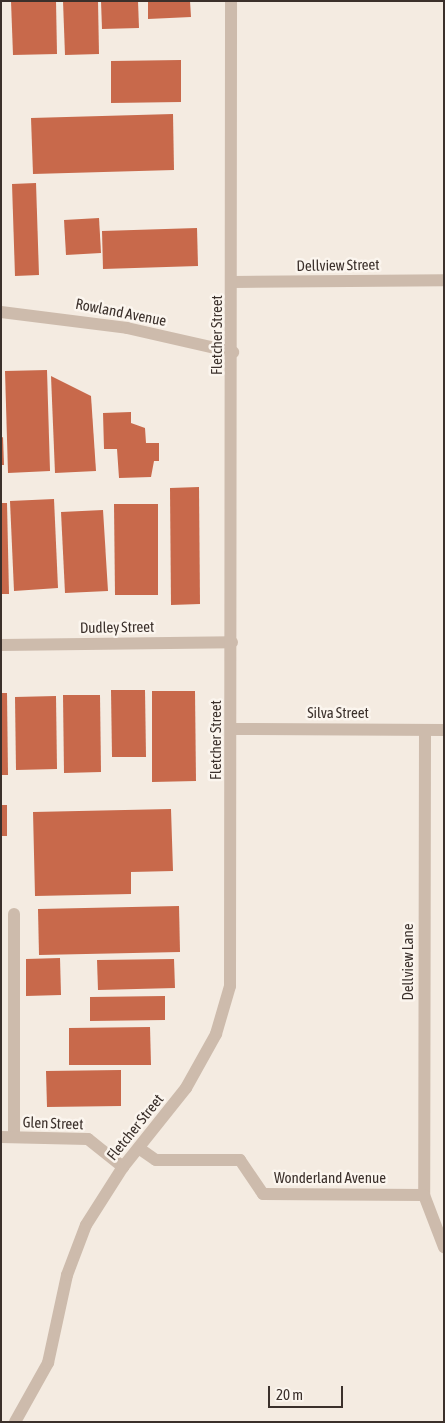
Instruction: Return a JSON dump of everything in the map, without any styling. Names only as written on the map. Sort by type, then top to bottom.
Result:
[{"type":"street","name":"Fletcher Street","points":[[15,1422],[48,1363],[75,1250],[94,1210],[123,1167],[140,1149],[186,1088],[216,1034],[227,1001],[232,963],[233,729],[231,1]]},
{"type":"street","name":"Dellview Street","points":[[233,282],[444,280]]},
{"type":"street","name":"Rowland Avenue","points":[[1,312],[127,328],[233,352]]},
{"type":"street","name":"Dudley Street","points":[[1,645],[232,642]]},
{"type":"street","name":"Silva Street","points":[[233,729],[444,730]]},
{"type":"street","name":"Dellview Lane","points":[[424,1195],[425,730]]},
{"type":"street","points":[[7,1137],[14,914]]},
{"type":"street","name":"Glen Street","points":[[7,1137],[88,1139],[123,1167]]},
{"type":"street","name":"Wonderland Avenue","points":[[140,1149],[156,1160],[240,1160],[264,1194],[424,1195]]},
{"type":"street","points":[[424,1195],[444,1247]]},
{"type":"building","points":[[11,1],[56,1],[57,54],[13,55]]},
{"type":"building","points":[[63,1],[98,1],[99,54],[65,55]]},
{"type":"building","points":[[101,1],[138,1],[139,28],[102,29]]},
{"type":"building","points":[[148,1],[190,1],[191,17],[148,19]]},
{"type":"building","points":[[181,60],[181,102],[111,103],[111,61]]},
{"type":"building","points":[[173,114],[174,170],[33,174],[31,118]]},
{"type":"building","points":[[36,183],[39,275],[15,276],[12,184]]},
{"type":"building","points":[[99,218],[101,253],[66,255],[64,220]]},
{"type":"building","points":[[197,228],[198,266],[103,269],[102,231]]},
{"type":"building","points":[[47,370],[50,471],[8,473],[5,371]]},
{"type":"building","points":[[51,376],[91,396],[96,471],[55,473]]},
{"type":"building","points":[[131,412],[131,423],[145,428],[146,443],[159,443],[159,461],[154,461],[151,477],[119,478],[117,449],[104,449],[103,413]]},
{"type":"building","points":[[3,437],[4,465],[1,465],[1,438]]},
{"type":"building","points":[[199,487],[200,604],[171,605],[170,488]]},
{"type":"building","points":[[54,499],[58,588],[14,591],[10,501]]},
{"type":"building","points":[[1,503],[7,503],[9,594],[1,594]]},
{"type":"building","points":[[114,504],[158,504],[158,595],[115,595]]},
{"type":"building","points":[[103,510],[108,591],[65,593],[61,512]]},
{"type":"building","points":[[111,690],[145,690],[146,757],[112,757]]},
{"type":"building","points":[[152,691],[195,691],[196,781],[152,782]]},
{"type":"building","points":[[1,693],[7,693],[8,775],[1,775]]},
{"type":"building","points":[[63,695],[100,695],[101,772],[64,773]]},
{"type":"building","points":[[56,696],[57,769],[16,770],[15,697]]},
{"type":"building","points":[[1,805],[7,805],[7,836],[1,836]]},
{"type":"building","points":[[171,809],[173,871],[131,872],[131,894],[35,896],[33,812]]},
{"type":"building","points":[[179,906],[180,952],[39,955],[38,909]]},
{"type":"building","points":[[60,958],[61,995],[26,996],[26,959]]},
{"type":"building","points":[[174,959],[175,988],[98,990],[97,960]]},
{"type":"building","points":[[165,996],[165,1020],[90,1021],[90,997]]},
{"type":"building","points":[[150,1027],[151,1065],[69,1065],[69,1028]]},
{"type":"building","points":[[121,1070],[121,1106],[47,1107],[46,1071]]}]
